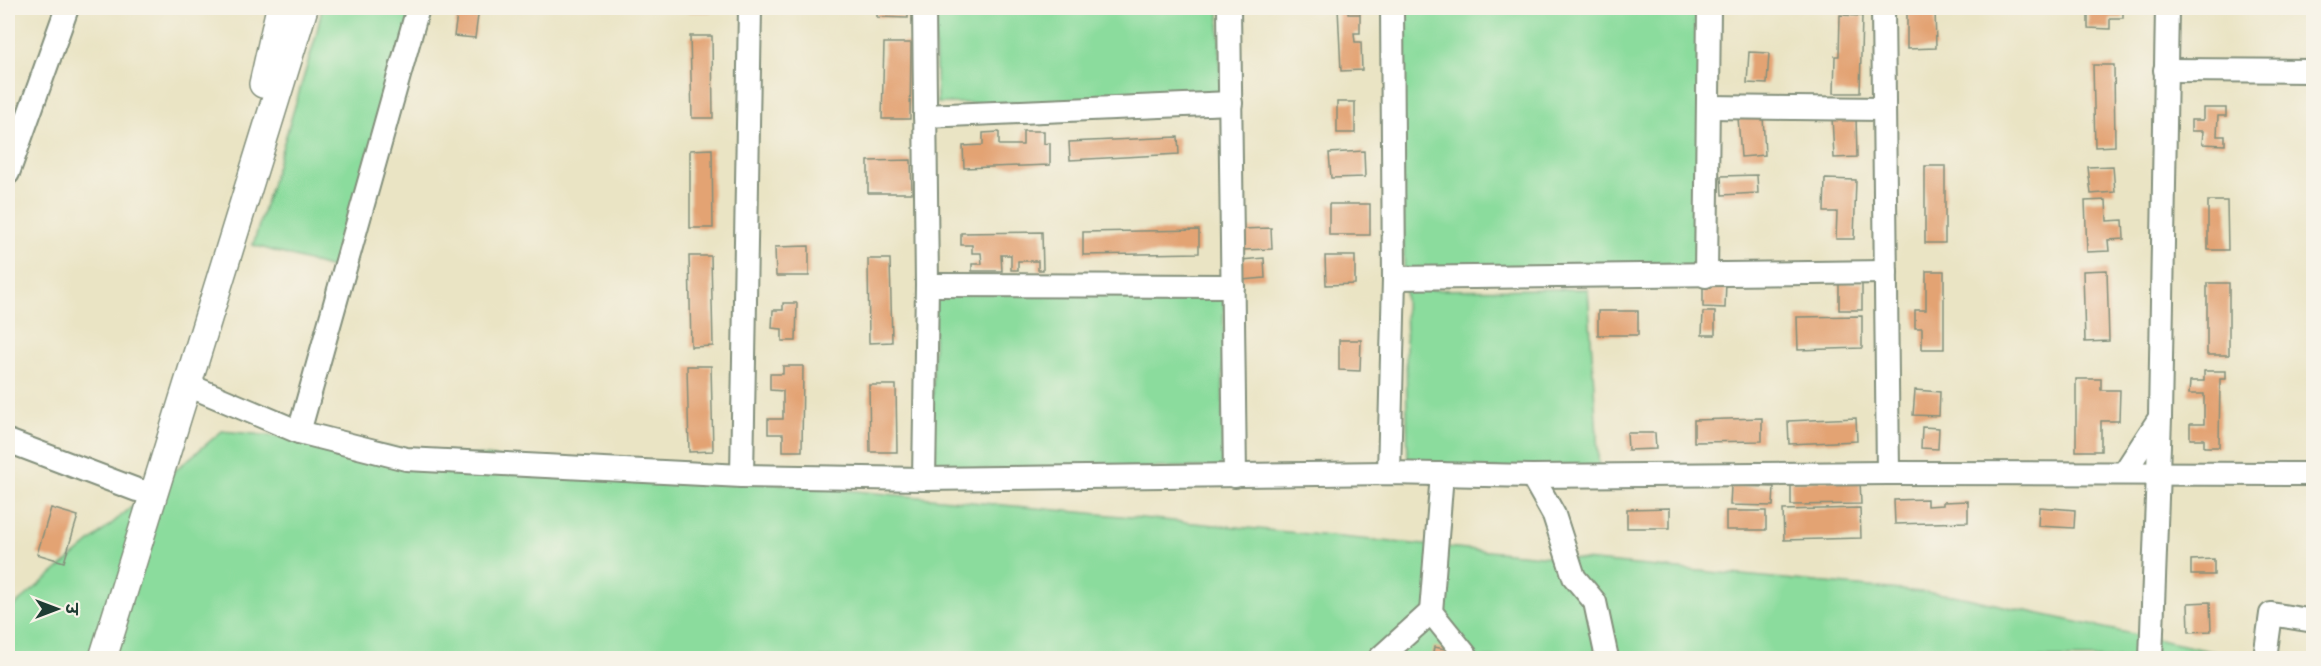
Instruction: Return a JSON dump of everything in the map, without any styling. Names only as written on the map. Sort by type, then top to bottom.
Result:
[{"type":"street","points":[[8,173],[67,8]]},
{"type":"street","points":[[103,658],[146,491],[268,66],[280,8]]},
{"type":"street","points":[[84,658],[188,385],[304,8]]},
{"type":"street","points":[[299,432],[418,8]]},
{"type":"street","points":[[742,476],[750,8]]},
{"type":"street","points":[[924,8],[927,285],[924,479]]},
{"type":"street","points":[[1229,8],[1235,476]]},
{"type":"street","points":[[1389,473],[1394,278],[1392,8]]},
{"type":"street","points":[[1706,276],[1709,8]]},
{"type":"street","points":[[1883,8],[1888,473]]},
{"type":"street","points":[[2151,658],[2160,418],[2167,8]]},
{"type":"street","points":[[2165,70],[2313,71]]},
{"type":"street","points":[[925,116],[1231,103]]},
{"type":"street","points":[[1708,107],[1884,109]]},
{"type":"street","points":[[1394,278],[1706,276],[1886,272]]},
{"type":"street","points":[[927,285],[1233,286]]},
{"type":"street","points":[[188,385],[299,432],[406,459],[742,476],[924,479],[1389,473],[1532,476],[1888,473],[2313,474]]},
{"type":"street","points":[[2124,473],[2160,418]]},
{"type":"street","points":[[8,441],[146,491]]},
{"type":"street","points":[[1442,474],[1431,612],[1468,658]]},
{"type":"street","points":[[1532,476],[1554,515],[1574,577],[1595,602],[1607,658]]},
{"type":"street","points":[[1380,658],[1431,612]]},
{"type":"street","points":[[2265,658],[2271,614],[2313,621]]},
{"type":"green space","points":[[322,8],[413,8],[342,271],[253,245],[316,36]]},
{"type":"green space","points":[[934,8],[1219,8],[1221,93],[1166,104],[937,103]]},
{"type":"green space","points":[[1401,8],[1699,8],[1703,269],[1404,269]]},
{"type":"green space","points":[[1224,288],[1222,467],[931,470],[935,290]]},
{"type":"green space","points":[[1588,289],[1599,470],[1408,468],[1405,290]]},
{"type":"green space","points":[[222,431],[1953,595],[2242,658],[8,658],[8,611]]},
{"type":"building","points":[[458,8],[479,8],[475,38],[454,36]]},
{"type":"building","points":[[688,8],[711,8],[711,12],[688,12]]},
{"type":"building","points":[[877,8],[908,8],[908,18],[877,17]]},
{"type":"building","points":[[1338,8],[1348,8],[1348,14],[1360,14],[1360,33],[1354,33],[1355,42],[1361,42],[1362,70],[1341,71]]},
{"type":"building","points":[[1907,8],[1935,8],[1936,48],[1907,49]]},
{"type":"building","points":[[2088,8],[2123,8],[2123,18],[2110,18],[2110,29],[2088,28]]},
{"type":"building","points":[[1840,15],[1862,16],[1860,93],[1834,93],[1835,56],[1839,56]]},
{"type":"building","points":[[690,36],[712,36],[713,118],[692,118]]},
{"type":"building","points":[[884,43],[911,43],[910,119],[882,119]]},
{"type":"building","points":[[1749,52],[1769,53],[1767,84],[1747,83]]},
{"type":"building","points":[[2093,65],[2114,65],[2115,146],[2095,147]]},
{"type":"building","points":[[1337,102],[1355,102],[1355,133],[1337,133]]},
{"type":"building","points":[[2203,108],[2226,108],[2226,116],[2218,116],[2217,136],[2225,136],[2225,145],[2202,144],[2203,131],[2191,131],[2191,120],[2203,120]]},
{"type":"building","points":[[1763,116],[1765,155],[1741,157],[1738,117]]},
{"type":"building","points":[[1832,116],[1856,116],[1857,157],[1834,158]]},
{"type":"building","points":[[1023,131],[1044,131],[1044,144],[1050,143],[1050,165],[964,168],[963,146],[983,145],[983,133],[999,132],[999,145],[1023,145]]},
{"type":"building","points":[[1178,137],[1179,154],[1070,160],[1069,142]]},
{"type":"building","points":[[712,149],[713,228],[690,228],[690,150]]},
{"type":"building","points":[[1364,151],[1365,177],[1331,178],[1329,153]]},
{"type":"building","points":[[911,160],[912,193],[868,193],[868,161]]},
{"type":"building","points":[[1925,166],[1945,166],[1945,243],[1925,243]]},
{"type":"building","points":[[2113,166],[2115,192],[2091,194],[2088,167]]},
{"type":"building","points":[[1757,175],[1758,193],[1722,195],[1721,176]]},
{"type":"building","points":[[1825,179],[1856,180],[1854,239],[1836,239],[1837,212],[1824,212]]},
{"type":"building","points":[[2106,200],[2107,221],[2123,220],[2124,239],[2108,240],[2109,251],[2087,252],[2085,201]]},
{"type":"building","points":[[2208,201],[2227,201],[2228,250],[2208,250]]},
{"type":"building","points":[[1329,204],[1370,204],[1370,235],[1329,235]]},
{"type":"building","points":[[1271,228],[1272,249],[1241,250],[1240,229]]},
{"type":"building","points":[[1199,230],[1199,253],[1083,255],[1083,232]]},
{"type":"building","points":[[1042,232],[1043,270],[1038,270],[1038,261],[1018,261],[1018,270],[1011,270],[1011,255],[1001,255],[1002,271],[972,271],[972,264],[982,264],[981,253],[972,253],[972,245],[961,245],[961,233]]},
{"type":"building","points":[[809,246],[809,276],[776,276],[775,247]]},
{"type":"building","points":[[689,256],[711,256],[713,346],[691,347]]},
{"type":"building","points":[[1325,256],[1355,256],[1355,284],[1326,285]]},
{"type":"building","points":[[1264,258],[1265,278],[1242,280],[1241,260]]},
{"type":"building","points":[[868,259],[890,259],[892,342],[869,343]]},
{"type":"building","points":[[2107,270],[2109,341],[2085,342],[2083,271]]},
{"type":"building","points":[[1926,271],[1944,271],[1944,349],[1922,349],[1922,328],[1915,328],[1915,310],[1926,310]]},
{"type":"building","points":[[1703,282],[1726,282],[1725,308],[1703,307]]},
{"type":"building","points":[[1839,283],[1862,283],[1862,310],[1839,310]]},
{"type":"building","points":[[2207,283],[2229,283],[2229,355],[2207,355]]},
{"type":"building","points":[[783,303],[797,303],[796,341],[782,341],[782,329],[772,328],[773,310],[783,310]]},
{"type":"building","points":[[1598,311],[1638,311],[1638,335],[1598,335]]},
{"type":"building","points":[[1703,312],[1715,312],[1715,335],[1702,335]]},
{"type":"building","points":[[1862,316],[1862,348],[1798,350],[1797,317]]},
{"type":"building","points":[[1339,340],[1361,340],[1360,371],[1339,370]]},
{"type":"building","points":[[687,366],[711,366],[713,451],[689,452]]},
{"type":"building","points":[[783,366],[803,366],[802,451],[783,451],[783,434],[768,434],[768,419],[783,419],[783,391],[770,390],[770,374],[783,374]]},
{"type":"building","points":[[2204,371],[2226,371],[2226,379],[2220,379],[2219,447],[2204,447],[2204,439],[2190,439],[2190,424],[2204,424],[2204,394],[2189,394],[2190,381],[2204,381]]},
{"type":"building","points":[[2076,379],[2101,379],[2101,390],[2120,390],[2119,421],[2101,421],[2101,451],[2076,451]]},
{"type":"building","points":[[869,385],[896,385],[897,452],[870,452]]},
{"type":"building","points":[[1915,390],[1940,392],[1939,416],[1913,415]]},
{"type":"building","points":[[1762,418],[1762,441],[1694,442],[1694,420]]},
{"type":"building","points":[[1856,418],[1857,441],[1789,444],[1788,421]]},
{"type":"building","points":[[1922,427],[1939,428],[1938,449],[1921,448]]},
{"type":"building","points":[[1627,433],[1655,433],[1656,449],[1628,450]]},
{"type":"building","points":[[1860,480],[1861,504],[1791,505],[1791,481]]},
{"type":"building","points":[[1731,486],[1774,487],[1773,506],[1730,505]]},
{"type":"building","points":[[1927,499],[1927,506],[1943,505],[1943,502],[1968,501],[1968,522],[1895,524],[1894,500]]},
{"type":"building","points":[[2039,507],[2075,510],[2074,528],[2038,526]]},
{"type":"building","points":[[51,508],[78,516],[64,562],[37,554]]},
{"type":"building","points":[[1670,508],[1670,528],[1627,528],[1627,509]]},
{"type":"building","points":[[1860,508],[1861,538],[1784,540],[1783,510]]},
{"type":"building","points":[[1726,511],[1766,511],[1766,530],[1726,530]]},
{"type":"building","points":[[2214,559],[2214,575],[2191,575],[2191,560]]},
{"type":"building","points":[[2210,602],[2211,631],[2189,632],[2188,603]]},
{"type":"building","points":[[1434,647],[1457,651],[1456,658],[1432,658]]}]
